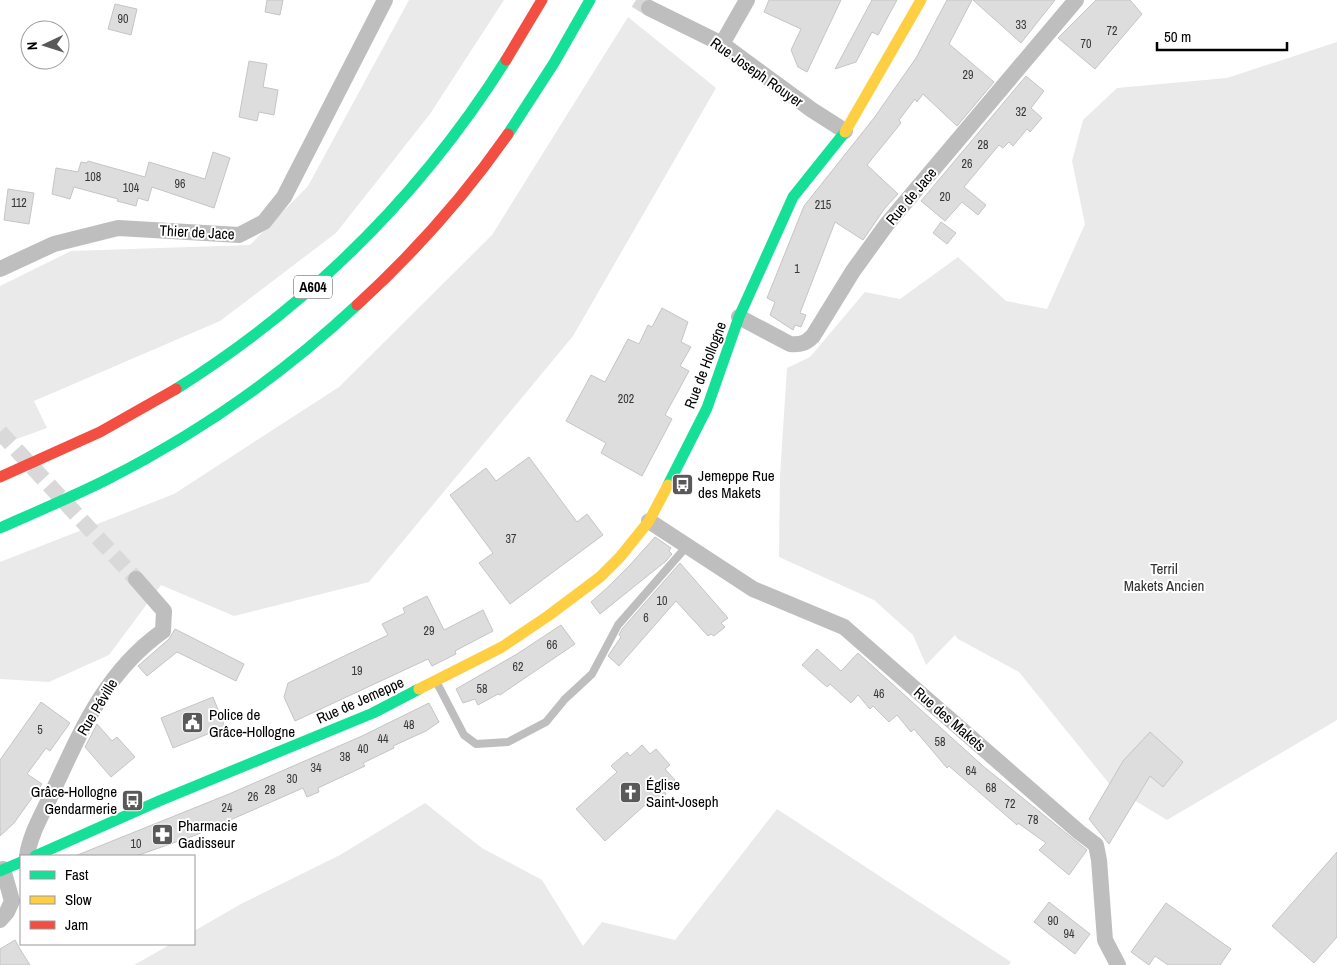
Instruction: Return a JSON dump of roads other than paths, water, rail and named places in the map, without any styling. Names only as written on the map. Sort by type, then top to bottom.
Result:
[{"type":"main road","name":"A604","points":[[0,476],[43,458],[119,421],[195,377],[262,329],[329,274],[390,214],[442,149],[491,83],[542,0]]},
{"type":"main road","name":"A604","points":[[0,528],[61,502],[134,464],[213,417],[291,361],[360,304],[424,240],[479,174],[528,104],[575,29],[590,0]]},
{"type":"main road","name":"Rue de Hollogne","points":[[576,596],[613,564],[649,521],[707,408],[739,317],[793,197],[845,131],[921,0]]},
{"type":"main road","name":"Rue de Jemeppe","points":[[37,855],[159,801],[373,713],[502,647],[576,596]]},
{"type":"main road","points":[[2,870],[20,862]]},
{"type":"street","name":"Thier de Jace","points":[[0,269],[54,244],[118,228],[239,236],[264,222],[284,197],[385,0]]},
{"type":"street","points":[[722,44],[747,0]]},
{"type":"street","name":"Rue de Jace","points":[[739,317],[790,344],[799,345],[806,343],[813,336],[853,271],[887,224],[1076,0]]},
{"type":"street","name":"Rue Joseph Rouyer","points":[[649,8],[722,44],[812,110],[845,131]]},
{"type":"street","name":"Rue des Makets","points":[[649,521],[753,589],[844,627],[1096,845],[1099,860],[1105,940],[1117,965]]},
{"type":"street","name":"Rue Péville","points":[[27,855],[28,846],[42,814],[96,703],[122,668],[148,642],[163,631],[164,611],[136,579]]},
{"type":"street","points":[[0,920],[7,912],[12,901],[2,870]]},
{"type":"lane","points":[[436,681],[464,735],[476,744],[508,742],[546,722],[565,699],[592,674],[618,625],[688,546]]},
{"type":"tunnel","points":[[636,0],[649,8]]},
{"type":"tunnel","points":[[0,432],[136,579]]},
{"type":"place","name":"Jemeppe Rue des Makets","points":[[682,484]]},
{"type":"place","name":"Police de Grâce-Hollogne","points":[[193,723]]},
{"type":"place","name":"Église Saint-Joseph","points":[[630,793]]},
{"type":"place","name":"Grâce-Hollogne Gendarmerie","points":[[133,800]]},
{"type":"place","name":"Pharmacie Gadisseur","points":[[162,834]]},
{"type":"park label","name":"Terril Makets Ancien","points":[[1164,576]]}]
